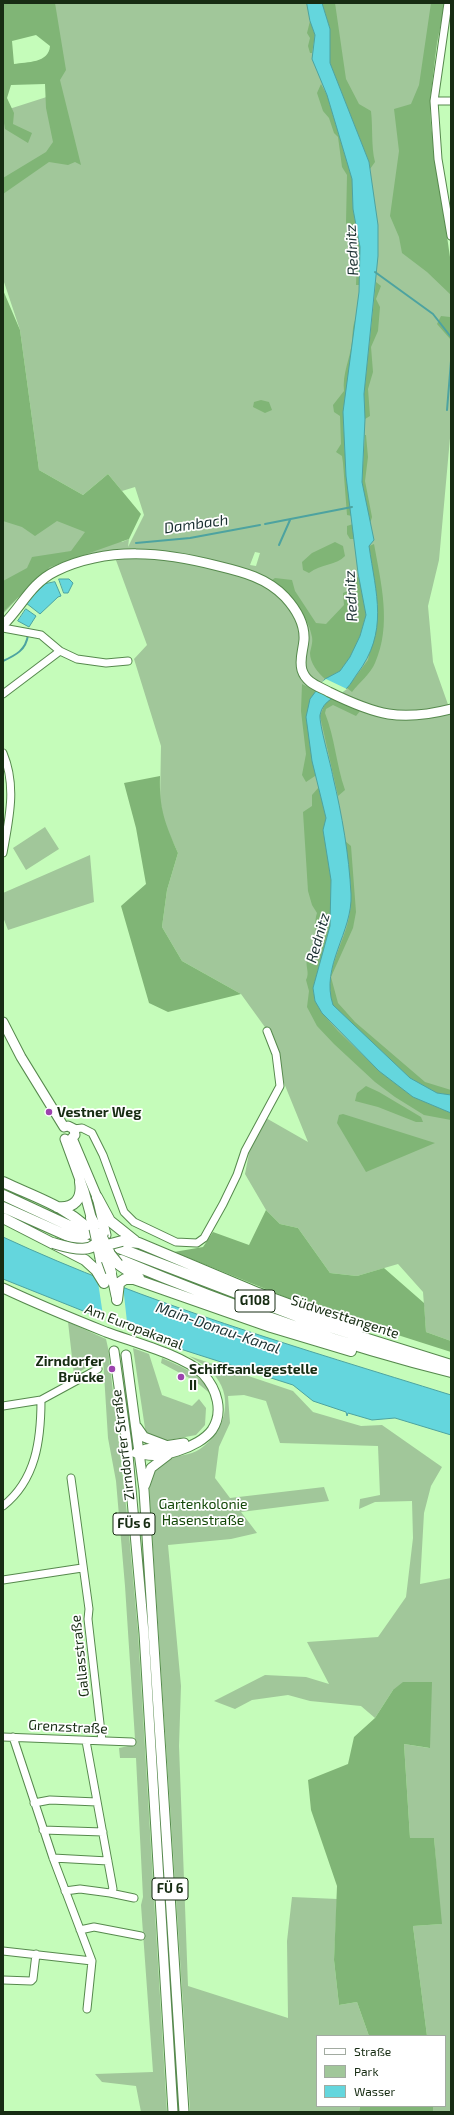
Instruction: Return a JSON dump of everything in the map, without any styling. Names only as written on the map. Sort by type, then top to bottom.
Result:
[{"type":"highway","points":[[3,1182],[55,1206],[98,1238],[118,1264],[144,1282]]},
{"type":"highway","points":[[55,1206],[66,1207],[76,1202],[81,1194],[80,1182]]},
{"type":"highway","points":[[3,1195],[98,1238],[111,1272]]},
{"type":"highway","points":[[97,1197],[110,1221],[120,1231],[139,1243],[258,1293],[371,1335],[394,1348]]},
{"type":"highway","points":[[3,1207],[120,1245],[139,1243]]},
{"type":"highway","points":[[3,1218],[52,1242],[88,1262],[99,1273],[104,1283]]},
{"type":"highway","points":[[52,1242],[82,1250],[98,1238]]},
{"type":"highway","name":"Südwesttangente","points":[[120,1245],[286,1312],[394,1348],[451,1365]]},
{"type":"highway","name":"Südwesttangente","points":[[121,1260],[227,1302],[305,1329],[451,1372]]},
{"type":"highway","points":[[117,1300],[118,1287],[121,1280],[129,1278],[271,1327],[333,1346],[393,1363],[420,1364]]},
{"type":"main road","points":[[3,624],[32,588],[55,572],[67,566],[95,558],[134,553],[155,553],[180,557],[254,576],[271,585],[284,596],[297,613],[302,624],[304,641],[300,661],[302,671],[307,680],[317,686],[375,712],[399,716],[427,714],[451,709]]},
{"type":"main road","points":[[3,1022],[21,1057],[64,1127],[70,1126],[70,1136],[80,1182],[98,1238]]},
{"type":"main road","points":[[70,1136],[97,1197],[98,1238],[104,1283]]},
{"type":"main road","points":[[111,1272],[117,1300]]},
{"type":"main road","name":"Am Europakanal","points":[[3,1288],[92,1326],[167,1354],[192,1366],[202,1374],[210,1384],[216,1396],[218,1413],[212,1429],[199,1440],[186,1448],[169,1450],[147,1456],[138,1452]]},
{"type":"main road","name":"Zirndorfer Straße","points":[[114,1351],[129,1466],[140,1583],[146,1670]]},
{"type":"main road","name":"Zirndorfer Straße","points":[[126,1355],[144,1490],[156,1666]]},
{"type":"main road","points":[[135,1424],[144,1437],[169,1450],[151,1468],[145,1481],[144,1490]]},
{"type":"main road","points":[[129,1466],[131,1459],[138,1452]]},
{"type":"main road","name":"FÜ 6","points":[[156,1666],[184,2112]]},
{"type":"main road","name":"FÜ 6","points":[[146,1670],[172,2112]]},
{"type":"street","points":[[448,3],[434,101],[438,158],[451,236]]},
{"type":"street","points":[[434,101],[451,101]]},
{"type":"street","points":[[3,628],[41,635],[60,651],[77,659],[106,663],[128,661]]},
{"type":"street","points":[[3,694],[60,651]]},
{"type":"street","points":[[3,753],[9,769],[12,797],[3,852]]},
{"type":"street","points":[[70,1136],[82,1128],[92,1133],[103,1155],[124,1212],[134,1222],[176,1242],[197,1243],[204,1238],[223,1204],[237,1175],[245,1151],[280,1086],[276,1054],[267,1031]]},
{"type":"street","points":[[3,1406],[41,1400],[98,1370]]},
{"type":"street","points":[[3,1506],[14,1497],[26,1478],[36,1457],[40,1439],[41,1400]]},
{"type":"street","name":"Gallasstraße","points":[[71,1478],[82,1568],[89,1609],[88,1619],[102,1741]]},
{"type":"street","points":[[3,1580],[82,1568]]},
{"type":"street","name":"Grenzstraße","points":[[3,1737],[132,1742]]},
{"type":"street","points":[[13,1737],[43,1830],[92,1961],[87,2009]]},
{"type":"street","points":[[86,1741],[113,1889],[110,1893]]},
{"type":"street","points":[[34,1803],[50,1800],[97,1802]]},
{"type":"street","points":[[43,1830],[103,1832]]},
{"type":"street","points":[[53,1858],[108,1861]]},
{"type":"street","points":[[65,1891],[80,1889],[134,1898]]},
{"type":"street","points":[[80,1930],[94,1927],[141,1936]]},
{"type":"street","points":[[3,1951],[92,1961]]},
{"type":"street","points":[[3,1980],[31,1981],[33,1979],[36,1954]]},
{"type":"green space","points":[[3,3],[55,3],[66,70],[60,80],[81,165],[75,162],[68,165],[49,162],[3,194],[3,178],[46,152],[53,142],[46,108],[45,84],[11,85],[7,98],[14,113],[13,124],[32,133],[28,143],[5,129],[3,117]],"holes":[[[36,35],[50,46],[49,52],[42,59],[14,64],[12,41]]]},
{"type":"green space","points":[[48,3],[445,3],[436,49],[430,95],[429,126],[451,269],[451,427],[439,560],[428,606],[433,662],[451,713],[451,1341],[426,1332],[423,1292],[398,1264],[357,1276],[330,1273],[298,1228],[280,1224],[266,1210],[245,1174],[250,1148],[266,1118],[308,1142],[284,1083],[275,1041],[241,994],[182,961],[162,927],[167,890],[178,853],[164,823],[160,800],[161,746],[134,659],[147,645],[113,552],[90,555],[66,561],[52,567],[39,576],[3,614],[3,346],[36,472],[122,542],[129,539],[128,547],[144,515],[135,487],[122,491],[108,474],[83,495],[39,470],[20,330],[3,279],[3,111],[59,93]],"holes":[[[255,552],[260,553],[256,566],[250,565]]]},
{"type":"green space","points":[[322,3],[335,3],[346,79],[359,104],[371,111],[375,162],[370,169],[369,162],[330,63],[330,29]]},
{"type":"green space","points":[[431,3],[445,3],[437,42],[430,101],[431,126],[451,264],[451,295],[427,272],[402,253],[399,237],[390,216],[399,151],[394,109],[411,104],[419,85]]},
{"type":"green space","points":[[310,21],[315,35],[312,53],[310,53],[308,46],[310,38],[307,33]]},
{"type":"green space","points":[[321,84],[327,95],[352,179],[353,209],[360,247],[359,285],[356,285],[357,256],[355,244],[346,223],[347,175],[342,167],[338,137],[334,133],[329,118],[323,111],[317,93]]},
{"type":"green space","points":[[376,282],[381,286],[376,299],[380,307],[378,331],[371,347],[373,372],[368,389],[370,416],[365,419],[364,394]]},
{"type":"green space","points":[[3,290],[20,330],[39,470],[83,495],[108,474],[141,514],[129,539],[50,567],[3,612],[3,581],[27,568],[32,557],[71,551],[85,532],[57,521],[35,536],[22,527],[3,521]]},
{"type":"green space","points":[[451,314],[451,340],[437,324],[441,316],[450,317]]},
{"type":"green space","points":[[356,318],[343,412],[346,476],[352,516],[347,515],[342,456],[336,452],[341,444],[340,416],[334,412],[333,405],[344,391],[344,379],[351,348],[353,327]]},
{"type":"green space","points":[[261,400],[269,402],[272,410],[265,413],[253,407],[254,402]]},
{"type":"green space","points":[[365,435],[368,457],[365,481],[372,517],[370,524],[362,482]]},
{"type":"green space","points":[[353,524],[355,539],[350,539],[347,534],[347,526]]},
{"type":"green space","points":[[335,542],[343,546],[345,556],[342,559],[309,573],[303,570],[302,562],[312,553]]},
{"type":"green space","points":[[374,544],[384,604],[383,634],[380,649],[373,667],[352,692],[347,688],[368,660],[378,609],[369,546]]},
{"type":"green space","points":[[359,577],[366,615],[360,636],[350,657],[340,671],[325,679],[317,671],[310,657],[312,639],[306,620],[297,606],[272,580],[275,578],[292,580],[295,591],[316,623],[326,624],[344,605],[343,593],[354,588],[355,578]]},
{"type":"green space","points":[[302,684],[316,691],[315,776],[306,782],[302,775],[306,754],[301,711]]},
{"type":"green space","points":[[332,698],[360,711],[356,716],[333,705],[326,709],[325,713],[345,790],[338,796],[320,716],[326,701]]},
{"type":"green space","points":[[160,776],[164,816],[178,853],[167,890],[162,927],[182,961],[241,994],[168,1012],[149,1003],[121,906],[146,884],[136,828],[124,783]]},
{"type":"green space","points":[[319,787],[326,818],[324,830],[331,880],[330,926],[313,988],[315,1001],[322,1013],[338,1031],[379,1071],[413,1097],[451,1113],[451,1120],[424,1115],[395,1097],[375,1082],[317,1026],[307,1007],[309,991],[306,980],[308,974],[307,962],[313,946],[317,913],[312,905],[308,891],[303,812],[312,806],[312,795]]},
{"type":"green space","points":[[45,827],[59,849],[26,870],[13,848]]},
{"type":"green space","points":[[345,841],[351,846],[356,912],[353,928],[331,977],[338,1003],[355,1022],[425,1082],[451,1090],[451,1095],[437,1093],[410,1078],[333,1005],[330,993],[330,981],[332,969],[344,936],[351,903],[350,877]]},
{"type":"green space","points":[[90,855],[94,902],[8,930],[3,917],[3,893]]},
{"type":"green space","points":[[366,1086],[421,1117],[423,1122],[416,1122],[378,1107],[355,1101],[357,1093]]},
{"type":"green space","points":[[343,1114],[435,1143],[366,1172],[337,1123],[339,1115]]},
{"type":"green space","points":[[266,1210],[280,1224],[298,1228],[330,1273],[357,1276],[384,1268],[424,1303],[426,1332],[451,1341],[451,1352],[310,1307],[174,1252],[203,1247],[213,1232],[249,1245]]},
{"type":"green space","points":[[68,1322],[106,1339],[108,1348],[128,1523],[138,1632],[167,2112],[141,2112],[136,2086],[102,2082],[95,2074],[153,2072],[141,1905],[143,1897],[136,1758],[120,1758],[119,1748],[133,1745],[135,1739],[125,1586],[116,1481],[108,1438],[103,1358],[74,1375]]},
{"type":"green space","points":[[133,1348],[149,1354],[162,1395],[192,1406],[199,1399],[206,1408],[205,1425],[196,1435],[164,1441],[146,1435]]},
{"type":"green space","name":"Gartenkolonie Hasenstraße","points":[[189,1356],[293,1391],[313,1412],[361,1426],[382,1425],[442,1467],[431,1486],[424,1513],[420,1584],[451,1578],[451,2112],[433,2112],[433,2107],[446,2107],[446,2035],[427,2035],[413,1926],[441,1924],[434,1838],[410,1838],[404,1744],[429,1748],[393,1690],[375,1718],[361,1706],[310,1701],[288,1695],[252,1700],[235,1709],[214,1701],[265,1675],[306,1677],[329,1684],[307,1642],[378,1637],[406,1597],[413,1538],[412,1501],[375,1502],[359,1509],[360,1499],[380,1495],[378,1446],[280,1443],[266,1401],[244,1395],[228,1396],[230,1423],[219,1447],[215,1478],[230,1498],[324,1487],[329,1501],[241,1512],[257,1533],[231,1539],[168,1545],[181,1686],[179,1746],[188,1986],[288,2018],[287,1941],[292,1897],[337,1899],[334,1960],[339,2005],[357,2002],[369,2035],[316,2035],[316,2107],[360,2107],[359,2112],[190,2112],[149,1486],[154,1471],[162,1462],[169,1458],[200,1449],[215,1434],[220,1425],[224,1416],[224,1396],[216,1377],[204,1365]]},
{"type":"green space","points":[[162,1358],[197,1376],[212,1395],[195,1381],[161,1363]]},
{"type":"green space","points":[[403,1682],[432,1682],[430,1748],[404,1744],[410,1838],[434,1838],[442,1924],[413,1926],[427,2035],[369,2035],[357,2002],[339,2005],[334,1960],[337,1886],[311,1810],[308,1780],[348,1764],[354,1737],[375,1718],[393,1690]]},
{"type":"green space","points":[[360,2107],[433,2107],[433,2112],[359,2112]]},
{"type":"water","points":[[307,3],[322,3],[330,29],[330,63],[369,162],[378,225],[378,256],[364,394],[365,419],[362,482],[374,540],[369,546],[377,597],[377,628],[367,658],[357,674],[347,688],[324,705],[320,715],[321,727],[342,820],[349,865],[351,894],[347,922],[334,963],[330,991],[333,1005],[410,1078],[437,1093],[451,1095],[451,1113],[413,1097],[379,1071],[322,1013],[315,1001],[313,988],[330,926],[331,880],[323,830],[326,818],[312,761],[306,717],[310,699],[325,679],[340,671],[350,657],[360,636],[366,615],[358,573],[346,476],[343,412],[359,292],[360,247],[353,209],[352,179],[327,95],[312,59],[315,35],[310,21]]},
{"type":"water","points":[[59,579],[69,579],[73,583],[68,593],[64,593]]},
{"type":"water","points":[[55,582],[61,596],[40,614],[26,603],[45,584]]},
{"type":"water","points":[[26,609],[36,616],[29,627],[18,621]]},
{"type":"water","name":"Main-Donau-Kanal","points":[[3,1237],[57,1261],[224,1324],[451,1395],[451,1435],[395,1418],[372,1420],[348,1413],[347,1416],[346,1412],[313,1401],[293,1385],[171,1346],[3,1279]]},
{"type":"pier","points":[[326,679],[347,689],[335,698],[318,685]]},
{"type":"pier","points":[[94,1273],[123,1286],[128,1331],[104,1322],[98,1282]]},
{"type":"waterway","points":[[375,272],[433,314],[451,337]]},
{"type":"waterway","points":[[447,410],[451,361]]},
{"type":"waterway","name":"Dambach","points":[[265,524],[352,507]]},
{"type":"waterway","points":[[279,545],[290,520]]},
{"type":"waterway","name":"Dambach","points":[[136,543],[190,538],[260,525]]},
{"type":"waterway","name":"Dambach","points":[[3,661],[12,657],[23,648],[28,635]]},
{"type":"place","name":"Vestner Weg","points":[[49,1112]]},
{"type":"place","name":"Zirndorfer Brücke","points":[[112,1369]]},
{"type":"place","name":"Schiffsanlegestelle II","points":[[181,1377]]},
{"type":"water label","name":"Rednitz","points":[[352,250]]},
{"type":"water label","name":"Rednitz","points":[[351,596]]},
{"type":"water label","name":"Rednitz","points":[[318,938]]}]
